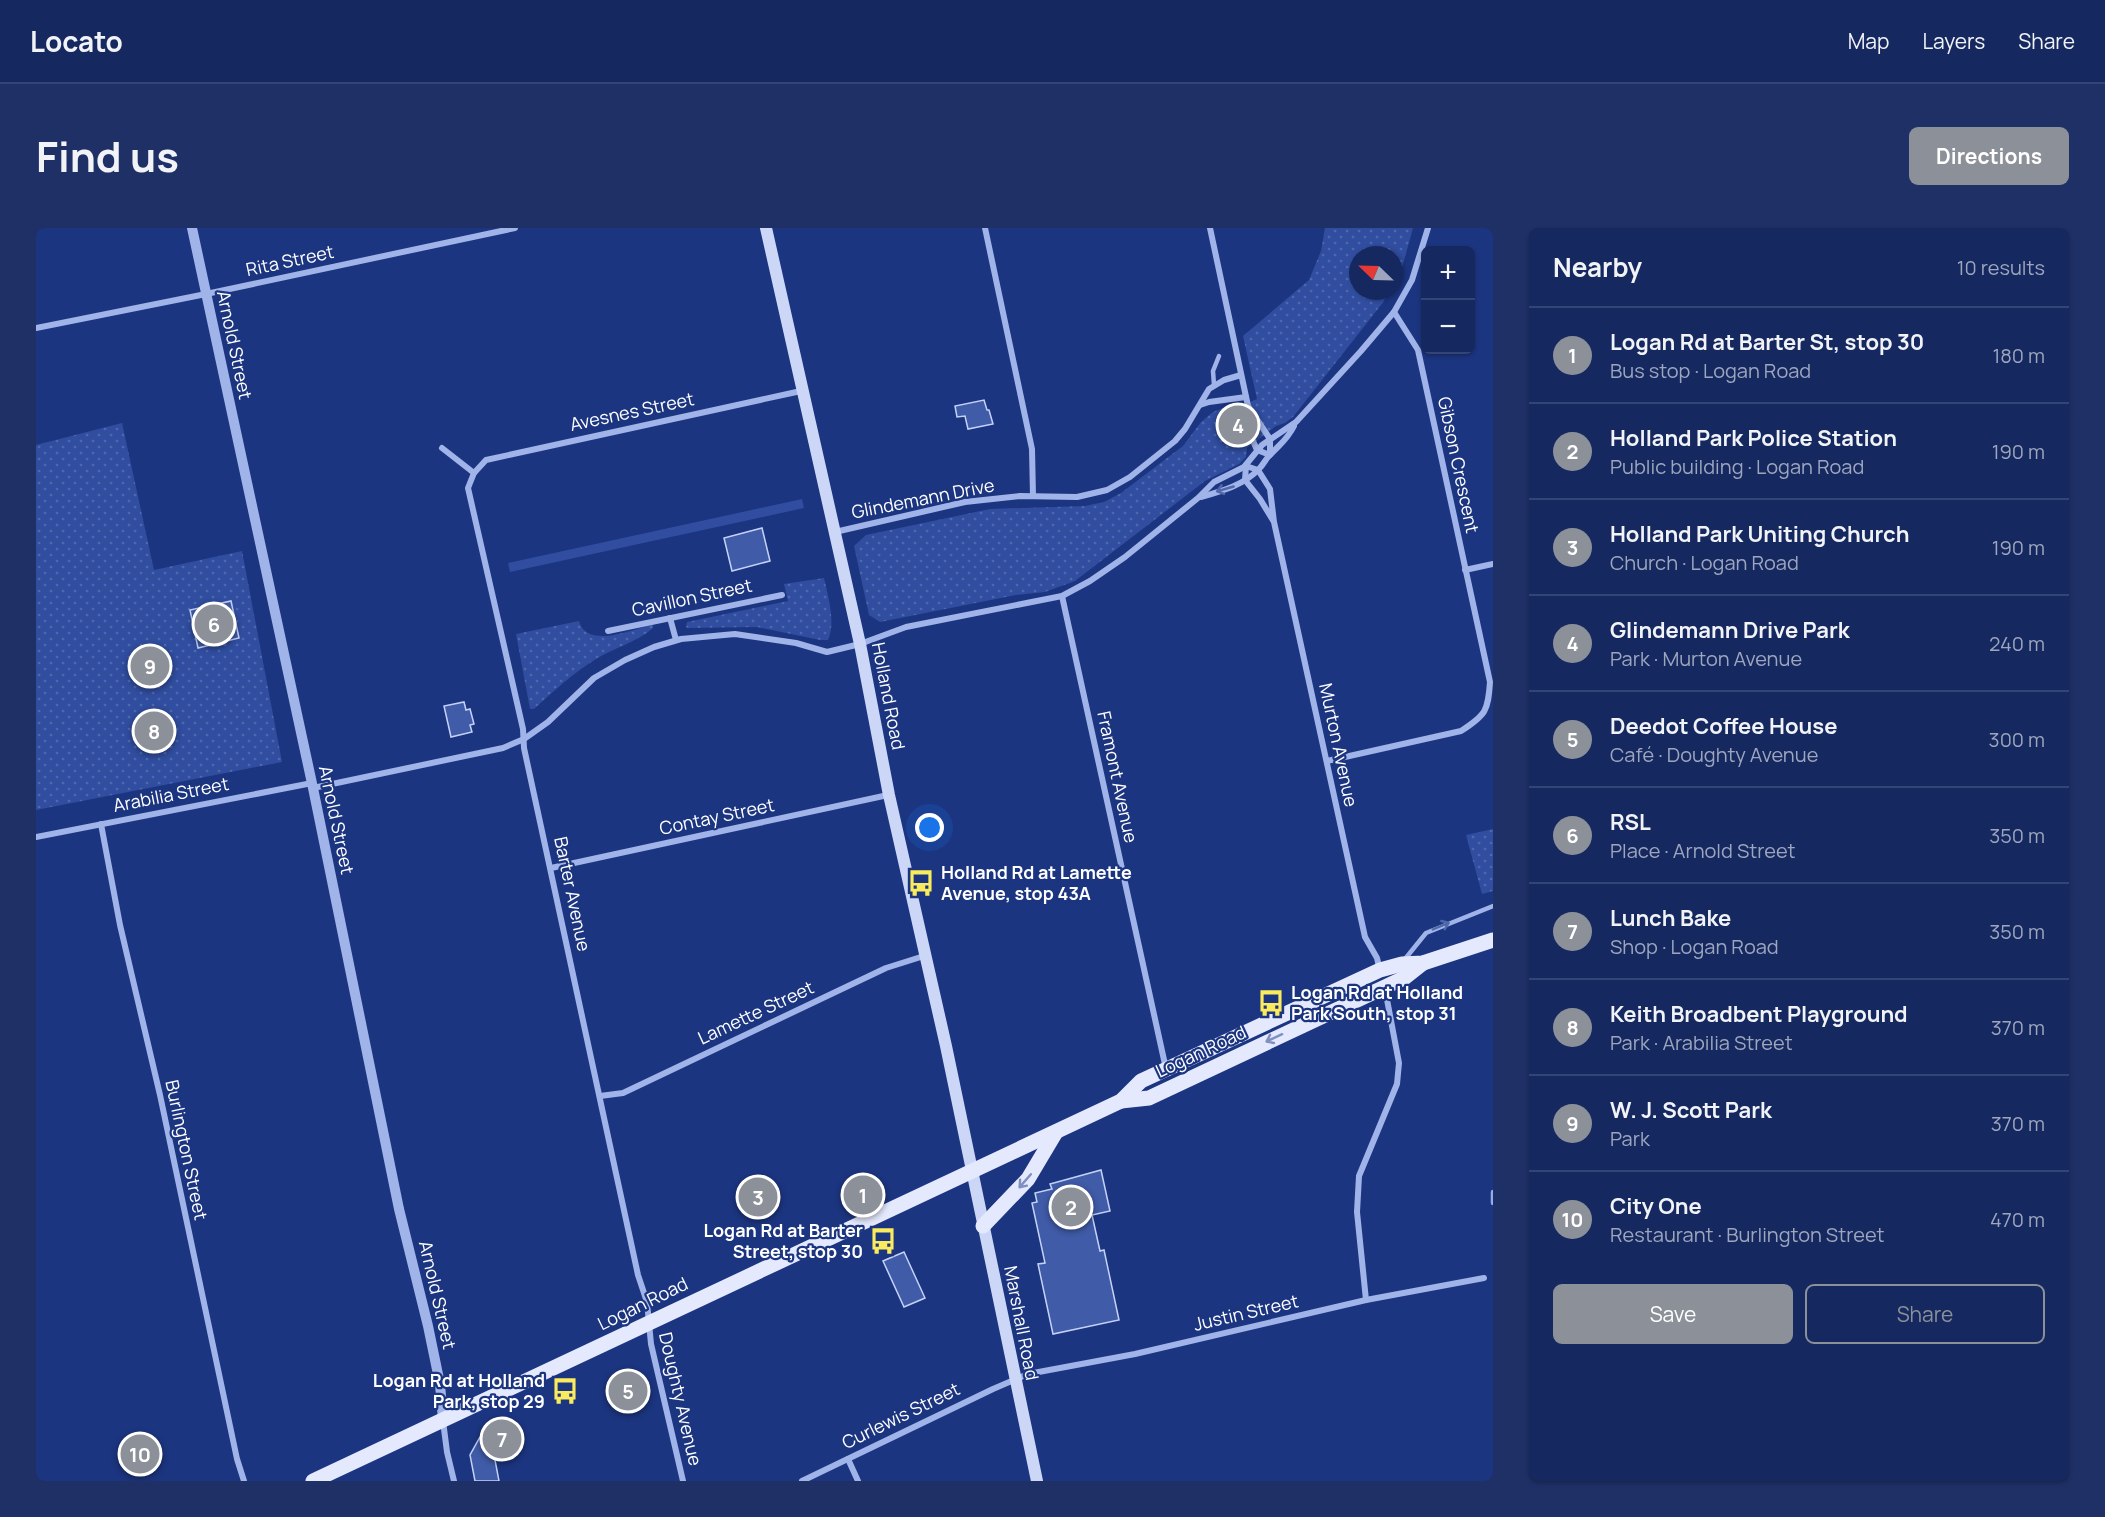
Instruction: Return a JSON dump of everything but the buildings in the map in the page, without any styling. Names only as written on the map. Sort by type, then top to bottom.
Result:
[{"type":"main road","name":"Holland Road","points":[[766,228],[801,391],[836,532],[889,795],[972,1171]]},
{"type":"main road","name":"Logan Road","points":[[313,1481],[1121,1101],[1142,1081],[1380,970],[1402,964],[1423,963],[1493,940]]},
{"type":"main road","name":"Logan Road","points":[[1121,1101],[1149,1098],[1404,978],[1423,963]]},
{"type":"main road","points":[[983,1226],[1028,1179],[1056,1132]]},
{"type":"main road","name":"Marshall Road","points":[[972,1171],[1037,1481]]},
{"type":"street","name":"Arnold Street","points":[[192,228],[312,785],[399,1209],[428,1326],[440,1384],[443,1420]]},
{"type":"street","name":"Rita Street","points":[[36,328],[515,228]]},
{"type":"street","points":[[985,228],[1032,445],[1033,496]]},
{"type":"street","points":[[1210,228],[1248,405],[1249,432],[1257,450],[1270,455]]},
{"type":"street","points":[[1198,498],[1232,487],[1245,480],[1285,442],[1296,422],[1394,312],[1412,280],[1428,228]]},
{"type":"street","name":"Gibson Crescent","points":[[1327,761],[1461,731],[1480,719],[1489,703],[1490,682],[1418,350],[1394,312]]},
{"type":"street","points":[[1214,385],[1241,375]]},
{"type":"street","name":"Glindemann Drive","points":[[836,532],[965,502],[1033,496],[1084,496],[1114,488],[1175,441],[1209,389],[1214,385]]},
{"type":"street","name":"Avesnes Street","points":[[474,473],[486,460],[508,454],[801,391]]},
{"type":"street","points":[[1197,408],[1209,402],[1246,398]]},
{"type":"street","points":[[1248,405],[1270,439],[1270,455]]},
{"type":"street","points":[[860,644],[906,627],[1062,596],[1090,581],[1125,557],[1198,498],[1214,482],[1246,466],[1257,450],[1296,422]]},
{"type":"street","points":[[442,448],[474,473]]},
{"type":"street","points":[[1246,466],[1258,470]]},
{"type":"street","points":[[1245,480],[1246,466]]},
{"type":"street","name":"Murton Avenue","points":[[1258,470],[1270,489],[1274,522],[1365,938],[1377,958],[1400,1070],[1397,1084],[1359,1176],[1357,1212],[1366,1300]]},
{"type":"street","name":"Barter Avenue","points":[[474,473],[468,489],[524,738],[638,1275],[647,1302],[648,1323]]},
{"type":"street","name":"Murton Avenue","points":[[1245,480],[1274,522]]},
{"type":"street","points":[[1465,570],[1493,564]]},
{"type":"street","name":"Cavillon Street","points":[[608,631],[782,595]]},
{"type":"street","name":"Framont Avenue","points":[[1062,596],[1166,1069]]},
{"type":"street","points":[[670,618],[676,640]]},
{"type":"street","name":"Cavillon Street","points":[[524,738],[548,722],[594,678],[625,660],[676,640],[735,634],[796,643],[827,652],[860,644]]},
{"type":"street","name":"Arabilia Street","points":[[36,837],[503,748],[524,738]]},
{"type":"street","name":"Contay Street","points":[[551,868],[889,795]]},
{"type":"street","name":"Burlington Street","points":[[101,824],[120,925],[160,1095],[244,1481]]},
{"type":"street","name":"Lamette Street","points":[[600,1095],[623,1093],[886,968],[924,956]]},
{"type":"street","name":"Justin Street","points":[[1014,1379],[1028,1374],[1135,1354],[1366,1300],[1484,1278]]},
{"type":"street","name":"Doughty Avenue","points":[[648,1323],[683,1481]]},
{"type":"street","name":"Curlewis Street","points":[[802,1481],[1014,1379]]},
{"type":"street","points":[[443,1420],[454,1481]]},
{"type":"street","points":[[848,1459],[858,1481]]},
{"type":"lane","points":[[1214,385],[1213,374],[1219,356]]},
{"type":"lane","points":[[1402,964],[1426,933],[1493,906]]},
{"type":"shaded area","points":[[1325,228],[1413,228],[1403,264],[1403,246],[1349,246],[1349,300],[1384,300],[1293,417],[1276,426],[1247,448],[1246,457],[1239,464],[1205,481],[1075,581],[1045,592],[1016,595],[880,622],[869,615],[854,546],[866,535],[990,509],[1085,506],[1104,502],[1121,493],[1183,446],[1201,422],[1213,412],[1225,407],[1234,409],[1257,399],[1243,336],[1309,280],[1321,251]]},
{"type":"shaded area","points":[[122,423],[154,570],[242,551],[282,762],[36,810],[36,445]]},
{"type":"shaded area","points":[[802,499],[804,508],[510,572],[508,563]]},
{"type":"shaded area","points":[[824,578],[831,618],[828,640],[757,627],[686,627],[687,622],[788,601],[784,584]]},
{"type":"shaded area","points":[[579,621],[584,630],[601,636],[623,633],[653,624],[653,628],[588,664],[534,709],[530,709],[516,634]]},
{"type":"shaded area","points":[[1493,829],[1493,891],[1482,894],[1466,835]]},
{"type":"waterway","points":[[1493,1192],[1493,1203]]},
{"type":"place","name":"Glindemann Drive Park","points":[[1238,425]]},
{"type":"place","name":"RSL","points":[[214,624]]},
{"type":"place","name":"W. J. Scott Park","points":[[150,666]]},
{"type":"place","name":"Keith Broadbent Playground","points":[[154,731]]},
{"type":"place","name":"Holland Rd at Lamette Avenue, stop 43A","points":[[921,883]]},
{"type":"place","name":"Logan Rd at Holland Park South, stop 31","points":[[1271,1003]]},
{"type":"place","name":"Logan Rd at Barter St, stop 30","points":[[863,1195]]},
{"type":"place","name":"Holland Park Uniting Church","points":[[758,1197]]},
{"type":"place","name":"Holland Park Police Station","points":[[1071,1207]]},
{"type":"place","name":"Logan Rd at Barter Street, stop 30","points":[[883,1241]]},
{"type":"place","name":"Logan Rd at Holland Park, stop 29","points":[[565,1391]]},
{"type":"place","name":"Deedot Coffee House","points":[[628,1391]]},
{"type":"place","name":"Lunch Bake","points":[[502,1439]]},
{"type":"place","name":"City One","points":[[140,1454]]}]
